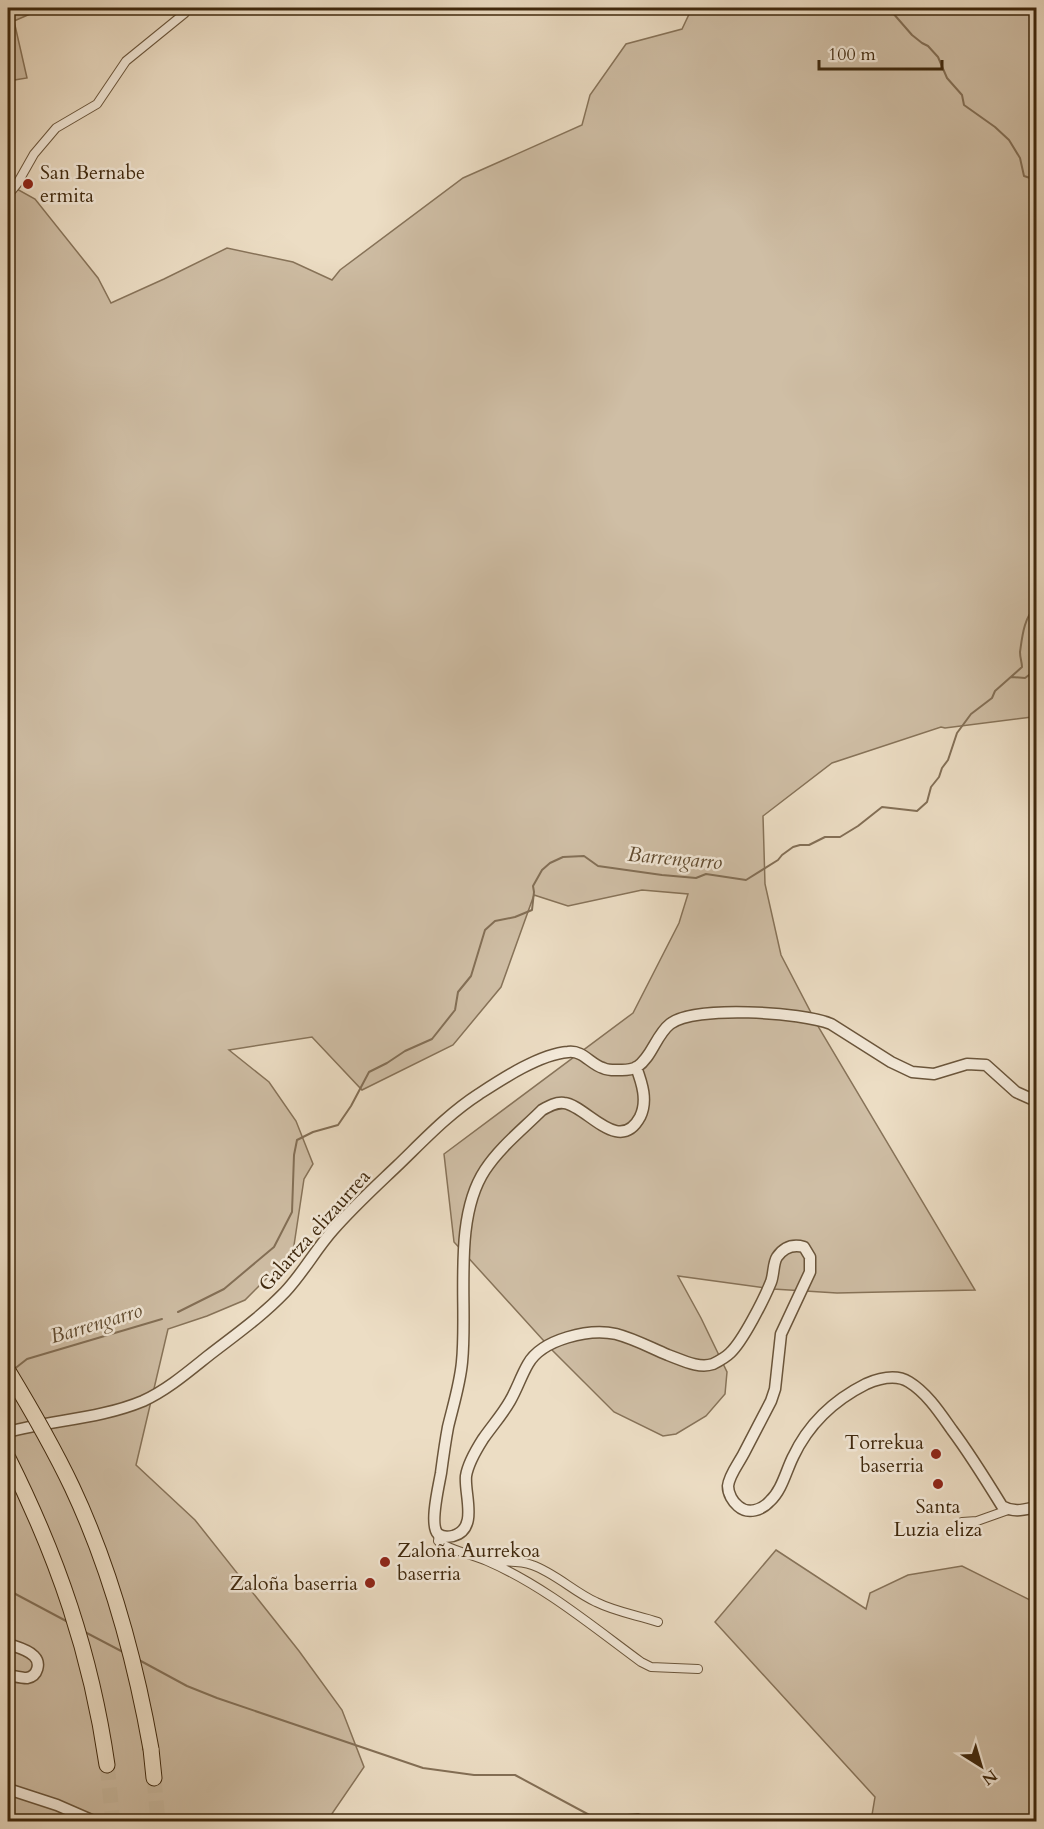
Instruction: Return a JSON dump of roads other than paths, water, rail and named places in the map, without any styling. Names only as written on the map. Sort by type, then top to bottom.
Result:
[{"type":"highway","points":[[8,1371],[73,1489],[104,1565],[141,1694],[154,1778]]},
{"type":"highway","points":[[8,1458],[29,1500],[61,1579],[84,1649],[101,1726],[107,1766]]},
{"type":"street","points":[[8,195],[34,154],[56,128],[98,104],[126,61],[189,8]]},
{"type":"street","points":[[698,1669],[651,1667],[640,1662],[544,1593],[487,1561],[438,1541],[435,1506],[462,1364],[464,1267],[470,1203],[475,1188],[492,1161],[542,1110],[552,1105],[570,1104],[606,1128],[615,1131],[624,1131],[636,1123],[644,1108],[644,1098],[636,1067],[645,1060],[668,1025],[681,1017],[697,1014],[787,1014],[808,1017],[831,1024],[891,1062],[912,1072],[934,1074],[967,1064],[986,1065],[1016,1092],[1036,1101]]},
{"type":"street","name":"Galartza elizaurrea","points":[[8,1432],[122,1409],[146,1400],[178,1380],[259,1318],[288,1289],[333,1230],[457,1109],[506,1077],[535,1062],[569,1052],[583,1055],[602,1068],[626,1070],[636,1067]]},
{"type":"street","points":[[439,1534],[455,1536],[465,1528],[469,1516],[466,1482],[469,1465],[484,1437],[510,1401],[527,1365],[534,1356],[553,1344],[573,1336],[598,1332],[614,1333],[692,1363],[705,1366],[714,1363],[724,1358],[737,1345],[765,1296],[772,1279],[776,1258],[786,1248],[797,1245],[804,1247],[810,1257],[810,1272],[781,1334],[775,1389],[771,1401],[728,1487],[737,1506],[746,1511],[753,1511],[772,1500],[808,1432],[831,1406],[868,1383],[881,1378],[894,1377],[909,1382],[926,1396],[970,1456],[1002,1506],[1017,1512],[1036,1507]]},
{"type":"street","points":[[962,1522],[977,1521],[1008,1510]]},
{"type":"street","points":[[487,1561],[532,1565],[594,1602],[658,1622]]},
{"type":"street","points":[[8,1644],[32,1654],[37,1659],[38,1665],[36,1672],[26,1678],[8,1675]]},
{"type":"street","points":[[8,1789],[96,1821]]},
{"type":"waterway","points":[[882,8],[892,12],[912,35],[928,46],[938,57],[947,78],[962,95],[964,105],[1009,140],[1020,158],[1024,176],[1030,178],[1031,186],[1036,194]]},
{"type":"waterway","name":"Barrengarro","points":[[1036,470],[1036,481]]},
{"type":"waterway","name":"Barrengarro","points":[[1036,518],[1034,529],[1036,534]]},
{"type":"waterway","name":"Barrengarro","points":[[178,1312],[224,1289],[274,1247],[292,1212],[294,1155],[297,1140],[313,1132],[338,1125],[369,1072],[405,1051],[432,1039],[455,1010],[458,992],[471,976],[485,930],[495,921],[515,917],[532,910],[533,886],[542,870],[550,863],[563,857],[584,856],[598,866],[662,875],[696,878],[706,874],[746,880],[778,860],[793,847],[809,845],[825,837],[840,837],[882,807],[917,811],[927,802],[931,787],[948,760],[957,733],[971,714],[992,698],[995,691],[1022,667],[1020,652],[1024,628],[1036,607]]},
{"type":"waterway","points":[[1011,677],[1025,678],[1036,674]]},
{"type":"waterway","name":"Barrengarro","points":[[13,1370],[27,1359],[162,1319]]},
{"type":"waterway","points":[[8,1590],[68,1622]]},
{"type":"waterway","points":[[83,1631],[123,1652]]},
{"type":"waterway","points":[[139,1660],[187,1686],[217,1698],[423,1768],[474,1775],[515,1775],[595,1818],[638,1814],[658,1822]]},
{"type":"tunnel","points":[[107,1765],[113,1822]]},
{"type":"tunnel","points":[[154,1778],[158,1822]]},
{"type":"place","name":"San Bernabe ermita","points":[[28,184]]},
{"type":"place","name":"Torrekua baserria","points":[[936,1454]]},
{"type":"place","name":"Santa Luzia eliza","points":[[938,1484]]},
{"type":"place","name":"Zaloña Aurrekoa baserria","points":[[385,1562]]},
{"type":"place","name":"Zaloña baserria","points":[[370,1583]]}]
